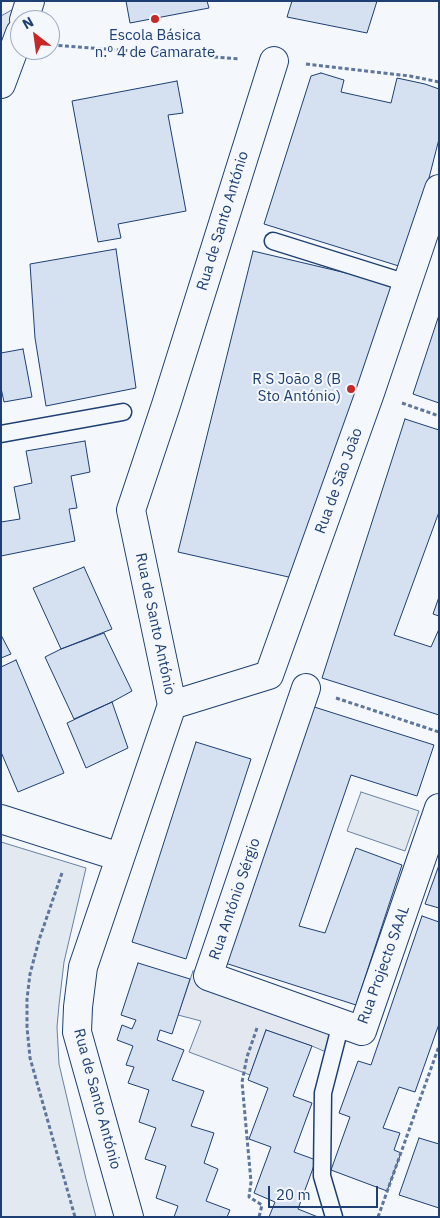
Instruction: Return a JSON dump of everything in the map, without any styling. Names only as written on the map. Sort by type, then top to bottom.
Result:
[{"type":"street","points":[[1,84],[10,60]]},
{"type":"street","name":"Rua de Santo António","points":[[129,1217],[77,1032],[83,967],[172,705],[131,510],[274,61]]},
{"type":"street","name":"Rua de São João","points":[[172,705],[269,676],[370,393],[439,189]]},
{"type":"street","name":"Rua António Sérgio","points":[[306,688],[208,976],[341,1023]]},
{"type":"street","name":"Rua Projecto SAAL","points":[[341,1023],[362,1031],[439,808]]},
{"type":"street","points":[[1,819],[120,857]]},
{"type":"lane","points":[[272,242],[407,283]]},
{"type":"lane","points":[[1,434],[123,412]]},
{"type":"lane","name":"Rua Projecto SAAL","points":[[334,1217],[322,1176],[323,1093],[341,1023]]},
{"type":"path","points":[[60,45],[274,61],[410,76],[439,82]]},
{"type":"path","points":[[370,393],[439,416]]},
{"type":"path","points":[[306,688],[439,732]]},
{"type":"path","points":[[259,1217],[262,1205],[250,1197],[242,1082],[247,1057],[267,997]]},
{"type":"path","points":[[378,1217],[439,1046]]},
{"type":"shaded area","points":[[24,3],[21,10],[12,10]]},
{"type":"shaded area","points":[[10,11],[10,40],[1,63],[1,16]]},
{"type":"shaded area","points":[[361,792],[419,811],[405,851],[347,831]]},
{"type":"shaded area","points":[[1,842],[86,868],[64,962],[57,1027],[59,1064],[96,1217],[1,1217]]},
{"type":"shaded area","points":[[193,971],[341,1023],[333,1055],[266,1030],[250,1075],[189,1052],[201,1021],[178,1015]]},
{"type":"building","points":[[126,1],[207,1],[209,8],[130,23]]},
{"type":"building","points":[[292,1],[377,1],[367,33],[287,17]]},
{"type":"building","points":[[321,73],[344,80],[341,92],[391,103],[397,78],[439,89],[439,139],[402,267],[264,224],[311,76]]},
{"type":"building","points":[[177,81],[183,113],[168,115],[186,211],[118,224],[121,238],[98,242],[72,101]]},
{"type":"building","points":[[116,249],[136,388],[46,406],[35,338],[30,264]]},
{"type":"building","points":[[253,251],[393,284],[293,578],[178,552]]},
{"type":"building","points":[[439,315],[439,403],[413,394]]},
{"type":"building","points":[[23,349],[32,397],[4,402],[1,388],[1,353]]},
{"type":"building","points":[[405,419],[439,430],[439,512],[394,635],[431,647],[439,629],[439,715],[322,678]]},
{"type":"building","points":[[85,441],[90,472],[71,476],[77,508],[69,509],[75,541],[1,556],[1,522],[20,519],[14,487],[32,483],[26,451]]},
{"type":"building","points":[[84,567],[112,629],[61,649],[33,588]]},
{"type":"building","points":[[439,597],[439,616],[433,614]]},
{"type":"building","points":[[104,633],[132,691],[74,719],[45,657]]},
{"type":"building","points":[[1,635],[11,654],[1,658]]},
{"type":"building","points":[[16,660],[64,773],[18,792],[1,752],[1,667]]},
{"type":"building","points":[[112,702],[128,748],[86,768],[67,723]]},
{"type":"building","points":[[308,705],[434,745],[417,796],[351,775],[299,926],[325,933],[356,848],[402,865],[356,1005],[225,963]]},
{"type":"building","points":[[196,742],[251,759],[186,959],[132,942]]},
{"type":"building","points":[[439,865],[439,908],[425,904]]},
{"type":"building","points":[[422,916],[439,922],[439,1024],[415,1092],[399,1087],[383,1128],[400,1133],[394,1150],[401,1153],[387,1191],[331,1170],[350,1117],[339,1113],[358,1061],[371,1065]]},
{"type":"building","points":[[138,963],[190,979],[172,1034],[160,1030],[157,1040],[184,1050],[172,1080],[204,1091],[191,1126],[214,1133],[204,1163],[218,1169],[206,1201],[230,1210],[227,1217],[174,1217],[178,1206],[156,1198],[166,1166],[145,1159],[156,1128],[139,1122],[149,1090],[128,1083],[134,1067],[126,1065],[133,1046],[117,1040],[122,1025],[132,1029],[136,1020],[121,1015]]},
{"type":"building","points":[[266,1030],[312,1046],[293,1096],[312,1103],[294,1152],[316,1160],[298,1209],[318,1217],[269,1217],[275,1202],[254,1193],[271,1147],[249,1139],[268,1088],[248,1080]]},
{"type":"building","points":[[419,1138],[439,1144],[439,1208],[399,1195]]},
{"type":"place","name":"Escola Básica n.º 4 de Camarate","points":[[155,19]]},
{"type":"place","name":"R S João 8 (B Sto António)","points":[[351,389]]}]
